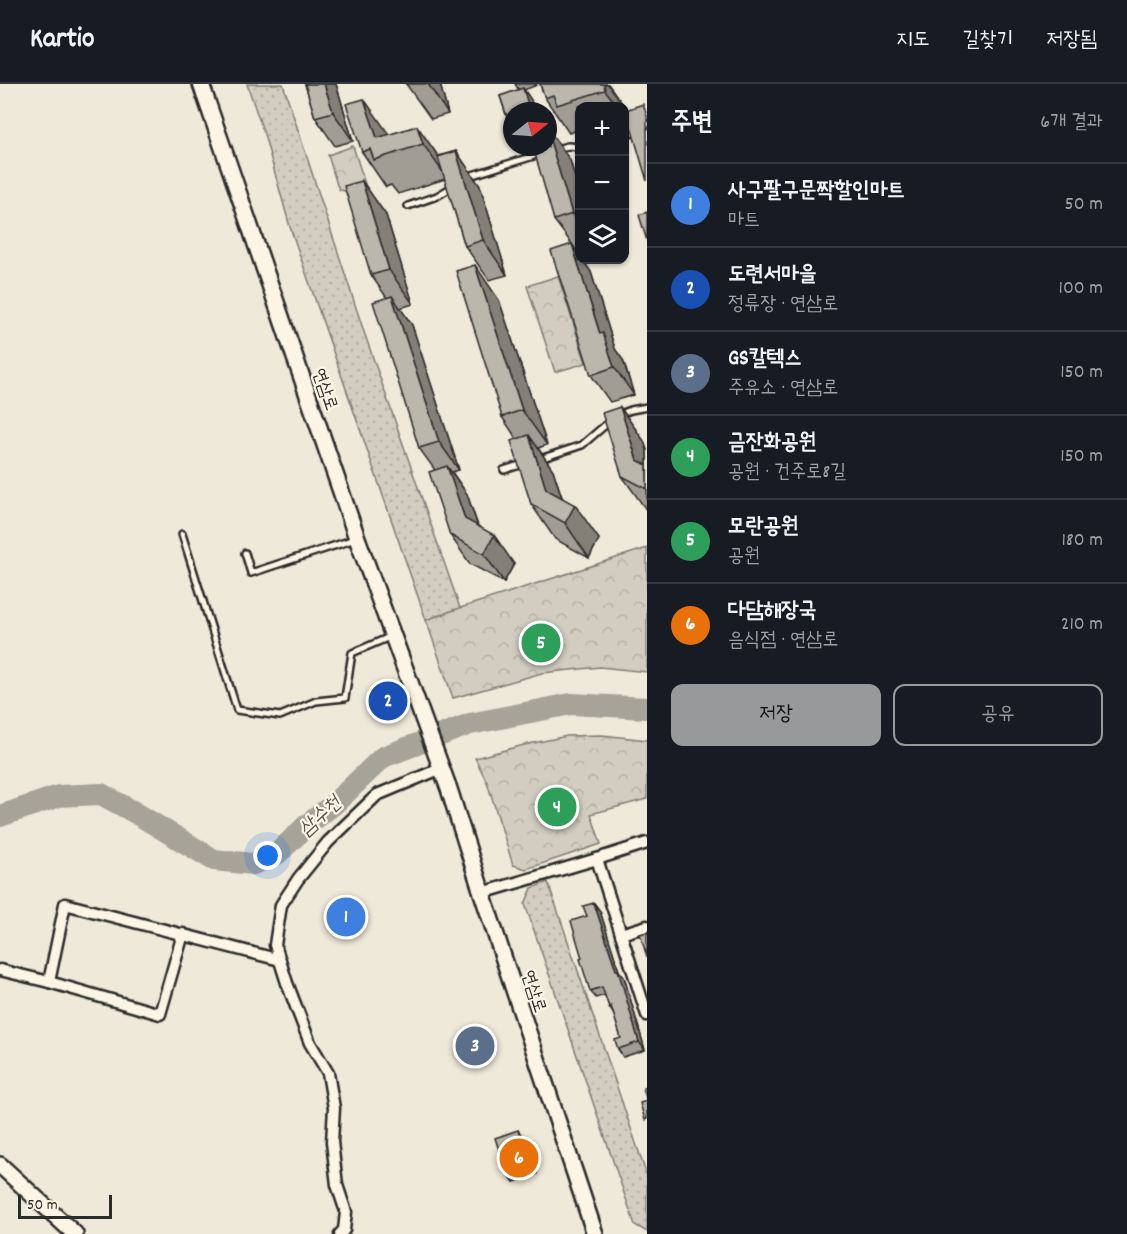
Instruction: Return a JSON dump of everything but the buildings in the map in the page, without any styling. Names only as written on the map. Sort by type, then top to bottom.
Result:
[{"type":"main road","name":"연삼로","points":[[201,84],[357,538],[440,764],[595,1234]]},
{"type":"main road","points":[[0,1165],[75,1234]]},
{"type":"street","points":[[340,1234],[344,1230],[346,1212],[337,1185],[332,1142],[334,1108],[328,1073],[310,1043],[286,983],[275,945],[281,905],[298,879],[328,842],[376,795],[440,764]]},
{"type":"street","points":[[482,893],[647,843]]},
{"type":"street","points":[[597,859],[647,1012]]},
{"type":"street","points":[[50,982],[65,904],[280,960]]},
{"type":"street","points":[[621,934],[647,926]]},
{"type":"street","points":[[0,970],[160,1014],[183,934]]},
{"type":"lane","points":[[629,134],[639,131],[647,124]]},
{"type":"lane","points":[[408,206],[449,190],[472,174],[558,148],[575,147]]},
{"type":"lane","points":[[538,459],[582,445],[617,415],[647,407]]},
{"type":"lane","points":[[504,470],[526,463]]},
{"type":"lane","points":[[183,534],[237,710],[280,716],[316,700],[345,698],[352,653],[393,635]]},
{"type":"lane","points":[[245,553],[251,573],[357,538]]},
{"type":"green space","points":[[247,84],[283,84],[364,332],[460,608],[426,620],[290,227],[264,134]]},
{"type":"green space","points":[[353,146],[366,187],[360,194],[340,190],[328,155]]},
{"type":"green space","points":[[558,276],[586,363],[555,372],[527,286]]},
{"type":"green space","points":[[647,548],[647,672],[600,667],[542,673],[453,698],[426,620]]},
{"type":"green space","points":[[602,735],[647,740],[647,799],[591,814],[601,844],[526,869],[513,865],[487,782],[475,758],[567,736]]},
{"type":"green space","points":[[548,882],[647,1176],[647,1232],[635,1225],[525,904],[532,888]]},
{"type":"waterway","name":"삼수천","points":[[0,816],[59,796],[101,794],[214,860],[253,864],[277,854],[383,757],[470,724],[571,704],[647,708]]},
{"type":"place","name":"모란공원","points":[[541,643]]},
{"type":"place","name":"도련서마을","points":[[388,701]]},
{"type":"place","name":"금잔화공원","points":[[557,807]]},
{"type":"place","name":"사구팔구문짝할인마트","points":[[346,917]]},
{"type":"place","name":"GS칼텍스","points":[[475,1046]]},
{"type":"place","name":"다담해장국","points":[[519,1158]]}]
